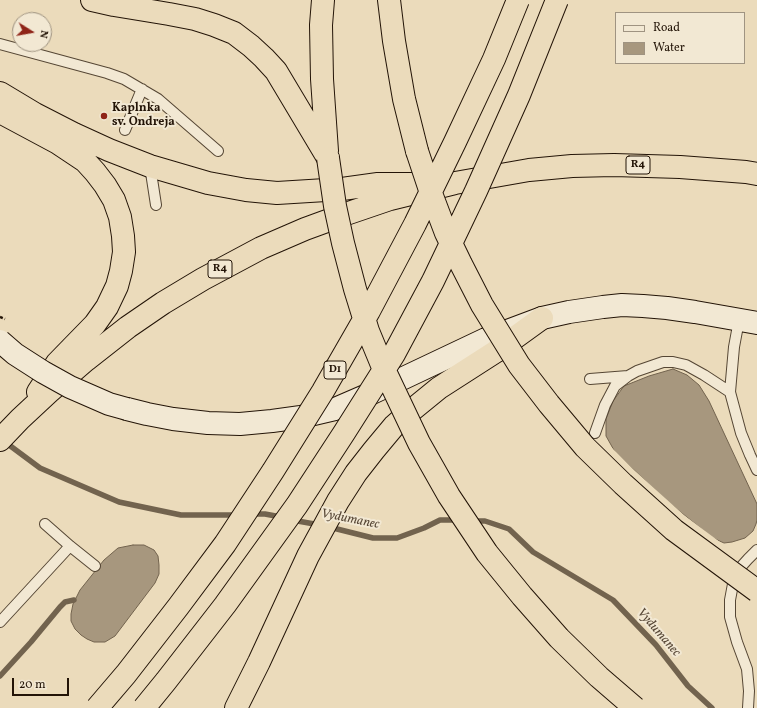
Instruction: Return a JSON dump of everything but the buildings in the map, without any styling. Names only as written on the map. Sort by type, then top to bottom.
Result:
[{"type":"highway","points":[[92,0],[114,6],[195,19],[234,33],[251,46],[276,71],[328,158]]},
{"type":"highway","points":[[323,0],[322,79],[328,158],[335,206],[355,289],[368,331],[382,365],[419,443],[457,509],[487,553],[559,638],[599,677],[635,708]]},
{"type":"highway","points":[[389,0],[404,99],[417,151],[434,204],[446,233],[482,305],[519,365],[585,447],[623,484],[674,530],[757,591]]},
{"type":"highway","name":"D1","points":[[97,708],[140,655],[225,544],[323,391],[369,311],[415,224],[494,59],[518,0]]},
{"type":"highway","points":[[144,708],[166,682],[225,605],[297,505],[394,354],[433,281],[476,191],[519,96],[557,0]]},
{"type":"highway","points":[[0,93],[35,114],[109,150],[150,166],[208,183],[246,190],[277,193],[342,189],[378,184],[455,183]]},
{"type":"highway","points":[[0,112],[58,143],[85,161],[105,184],[114,200],[120,217],[123,236],[124,252],[121,271],[117,286],[107,307],[95,324],[57,363],[20,419]]},
{"type":"highway","name":"R4","points":[[0,440],[20,419],[80,364],[128,327],[163,303],[203,279],[261,248],[305,229],[390,199],[455,183],[529,170],[614,164],[680,167],[752,173]]},
{"type":"highway","points":[[236,708],[308,556],[338,501],[356,473],[374,450],[394,426],[439,388],[495,352],[542,318]]},
{"type":"main road","points":[[0,341],[15,354],[43,372],[70,387],[109,404],[173,419],[208,423],[240,424],[301,417],[335,409],[486,339],[542,318],[569,312],[622,305],[643,306],[667,308],[748,321]]},
{"type":"lane","points":[[0,44],[124,79],[142,88],[158,99],[218,151]]},
{"type":"lane","points":[[126,130],[142,88]]},
{"type":"lane","points":[[150,166],[156,205]]},
{"type":"lane","points":[[748,321],[734,347],[730,392],[741,433],[757,470]]},
{"type":"lane","points":[[595,433],[605,405],[615,386],[637,371],[663,362],[673,362],[686,365],[730,392]]},
{"type":"lane","points":[[590,379],[628,376]]},
{"type":"lane","points":[[45,524],[95,566]]},
{"type":"lane","points":[[0,622],[70,546]]},
{"type":"lane","points":[[748,708],[753,690],[730,617],[730,600],[733,584],[739,569],[757,550]]},
{"type":"path","points":[[0,317],[5,319]]},
{"type":"water","points":[[673,369],[687,375],[699,385],[709,401],[757,504],[756,524],[753,531],[745,538],[724,543],[713,538],[668,502],[615,452],[606,436],[606,419],[613,401],[624,386],[649,376]]},
{"type":"water","points":[[133,545],[144,545],[154,550],[158,556],[159,574],[155,583],[115,636],[105,642],[94,642],[87,639],[75,629],[71,621],[73,604],[80,590],[104,560],[118,548]]},
{"type":"pier","points":[[608,444],[635,471],[685,516],[724,545],[711,540],[666,504],[614,453]]},
{"type":"waterway","name":"Vydumanec","points":[[5,442],[40,468],[119,502],[181,515],[237,515]]},
{"type":"waterway","name":"Vydumanec","points":[[250,514],[265,514],[281,517]]},
{"type":"waterway","name":"Vydumanec","points":[[292,520],[320,525]]},
{"type":"waterway","name":"Vydumanec","points":[[329,527],[373,538],[397,538],[424,528],[440,520],[459,520]]},
{"type":"waterway","name":"Vydumanec","points":[[472,521],[485,521],[509,529],[533,552],[613,600],[656,645],[688,686],[712,708]]},
{"type":"waterway","points":[[0,676],[60,607],[65,602],[74,600]]},
{"type":"place","name":"Kaplnka sv. Ondreja","points":[[104,116]]}]
